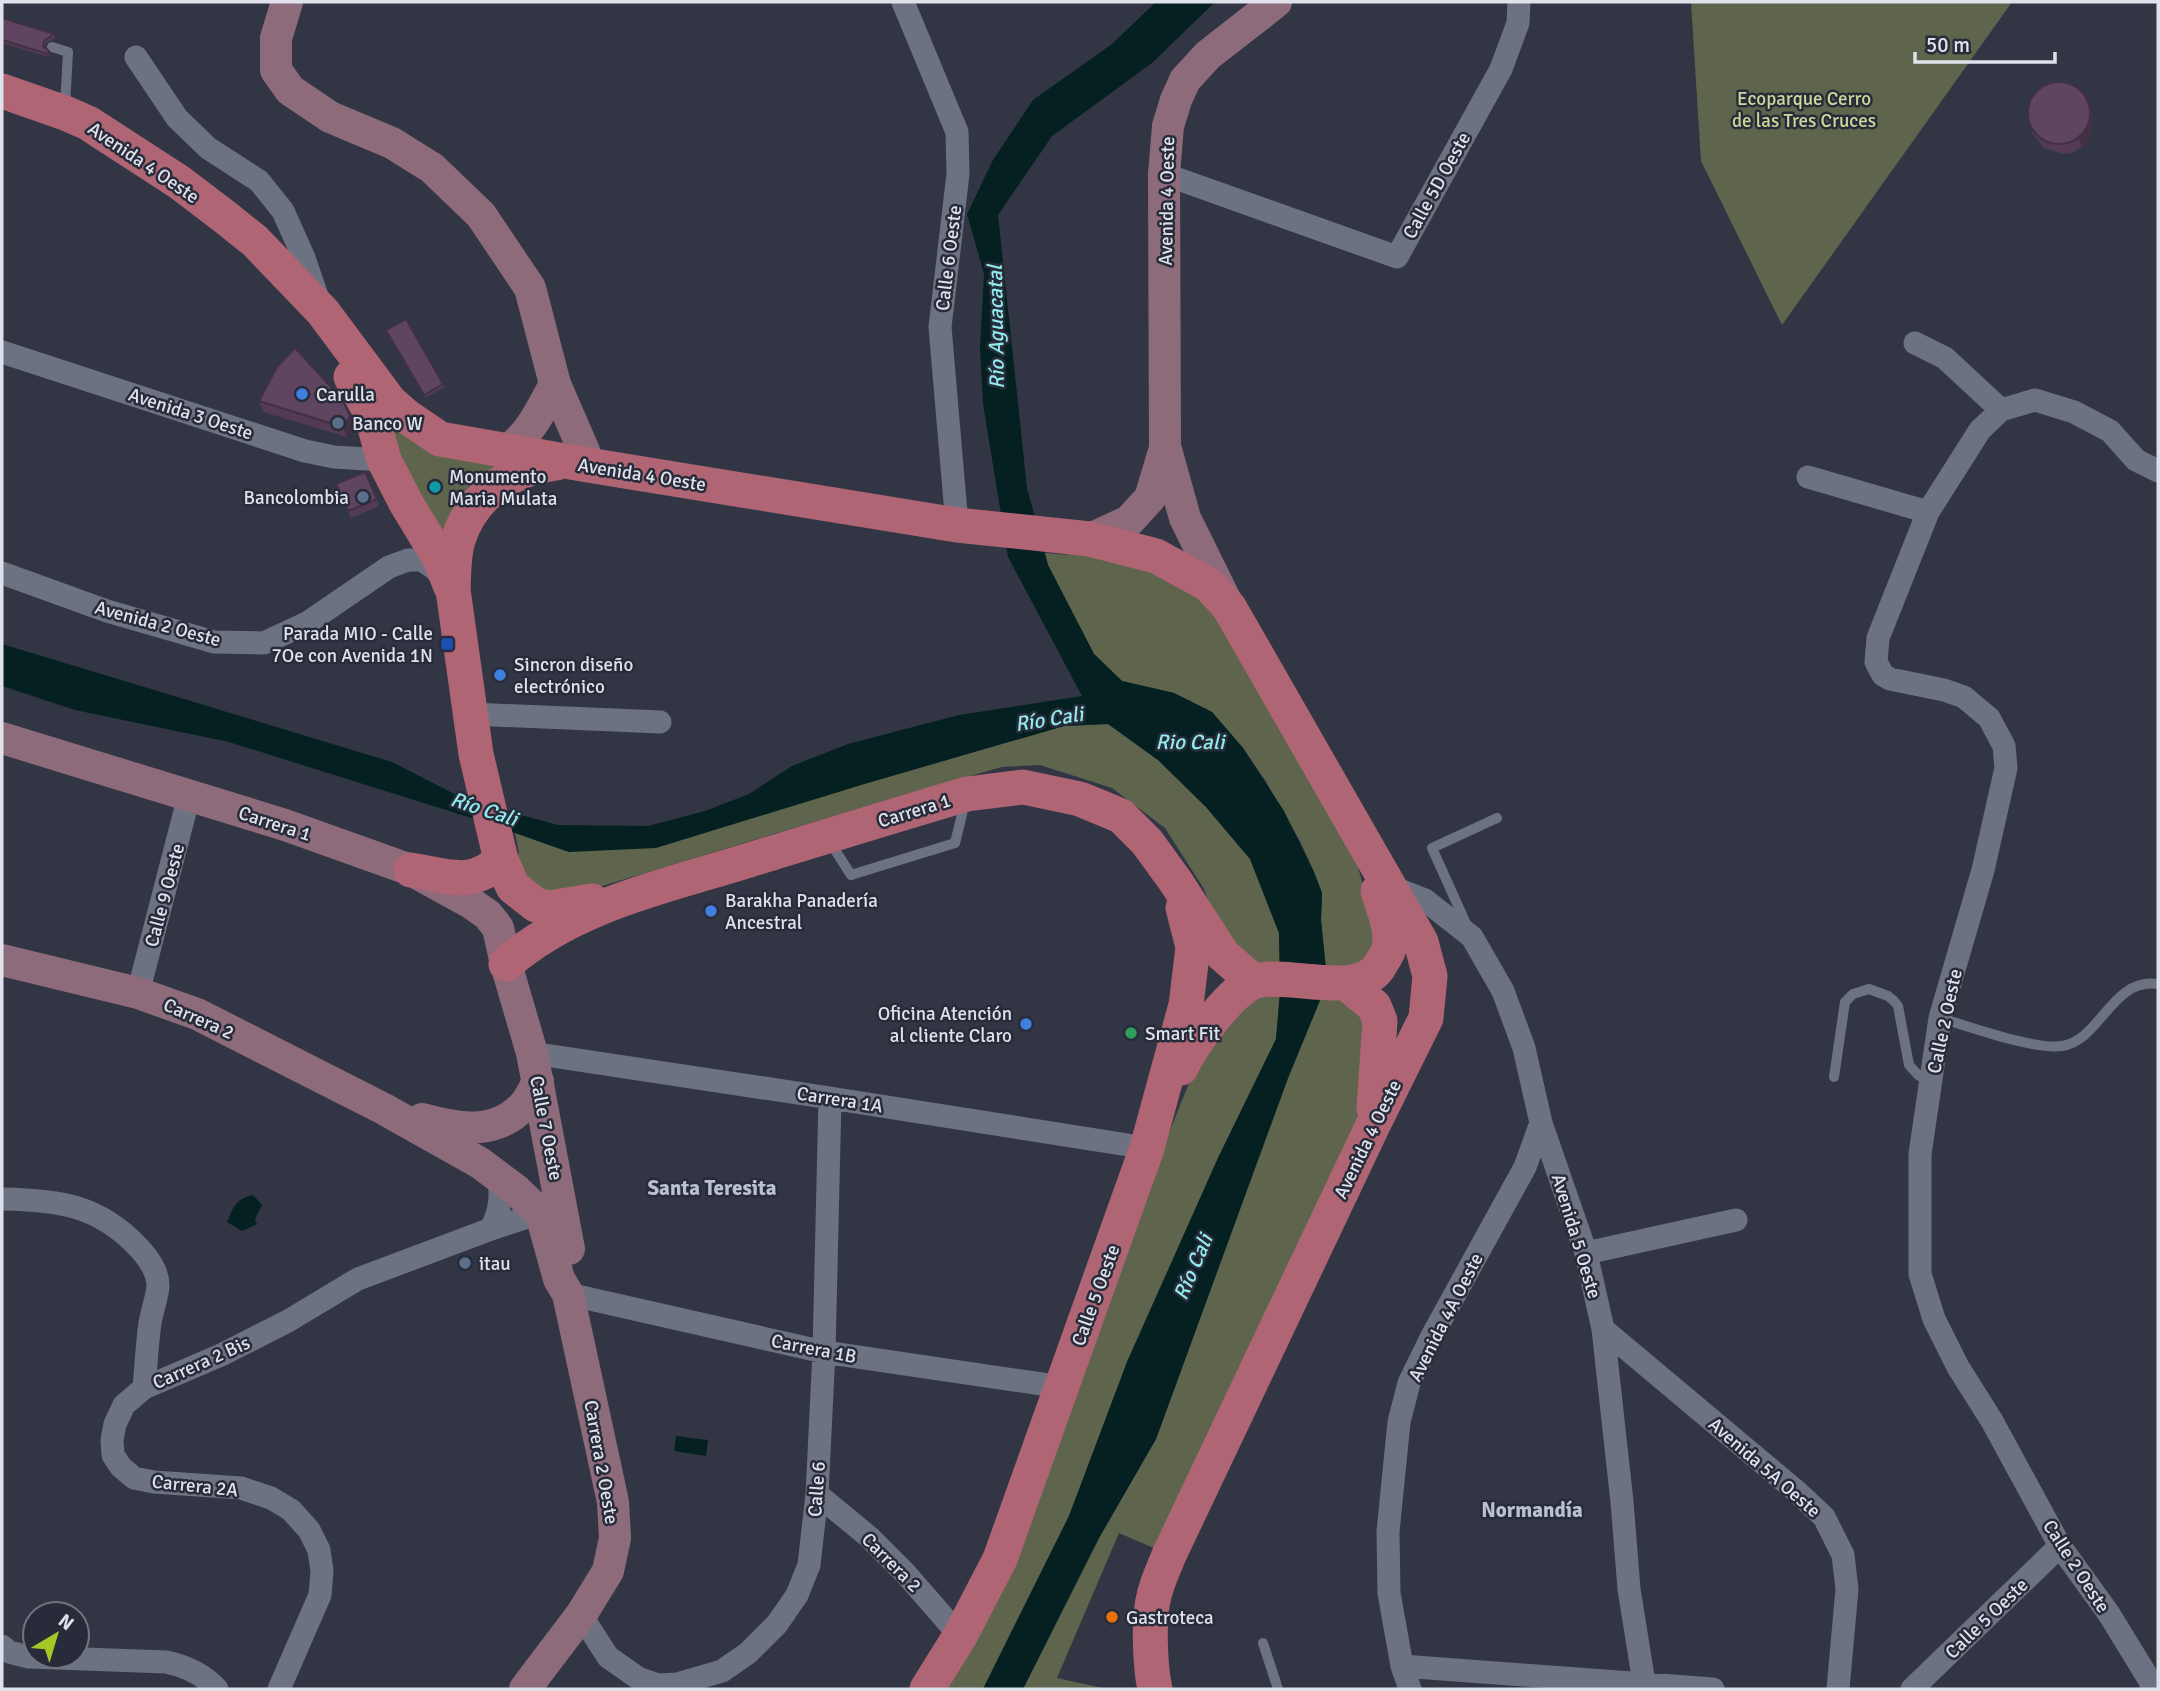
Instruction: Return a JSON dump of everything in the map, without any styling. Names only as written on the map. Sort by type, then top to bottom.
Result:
[{"type":"main road","name":"Avenida 4 Oeste","points":[[2,91],[88,123],[179,182],[245,233],[323,312],[390,402],[440,439],[588,466],[970,526],[1080,538],[1156,556],[1209,584],[1229,607],[1420,942],[1430,976],[1426,1018],[1169,1555],[1153,1598],[1151,1649],[1155,1689]]},
{"type":"main road","name":"Avenida 4 Oeste","points":[[272,258],[331,342],[371,413],[384,460],[439,559],[453,590]]},
{"type":"main road","points":[[384,460],[409,454],[440,439]]},
{"type":"main road","points":[[588,466],[555,463],[523,470],[494,486],[472,510],[458,540],[453,590],[476,754],[499,854],[513,887],[536,905],[558,907],[625,897]]},
{"type":"main road","name":"Carrera 1","points":[[625,897],[967,794],[1023,787],[1080,799],[1121,816],[1147,842],[1223,955],[1261,980]]},
{"type":"main road","points":[[1147,1148],[1188,1051],[1223,1007],[1261,980],[1341,982],[1364,979],[1377,970],[1389,949],[1387,923],[1363,842]]},
{"type":"main road","points":[[411,870],[458,878],[476,877],[491,869],[499,854]]},
{"type":"main road","name":"Calle 5 Oeste","points":[[928,1689],[960,1636],[1000,1559],[1147,1148],[1186,1005],[1193,947],[1176,882]]},
{"type":"main road","points":[[506,964],[556,928],[625,897]]},
{"type":"main road","points":[[1341,982],[1374,1006],[1380,1021],[1373,1125]]},
{"type":"street","points":[[287,2],[276,38],[276,70],[290,90],[330,117],[392,143],[432,168],[481,215],[530,288],[555,384],[588,466]]},
{"type":"street","name":"Calle 6 Oeste","points":[[903,2],[957,132],[958,174],[940,327],[970,526]]},
{"type":"street","name":"Avenida 4 Oeste","points":[[1229,607],[1185,518],[1165,446],[1164,174],[1168,126],[1185,80],[1208,55],[1276,2]]},
{"type":"street","name":"Calle 5D Oeste","points":[[1164,174],[1397,257],[1500,69],[1518,23],[1519,2]]},
{"type":"street","points":[[136,57],[177,118],[208,148],[259,181],[283,211],[304,258],[323,312]]},
{"type":"street","points":[[1915,343],[1945,358],[2001,410],[2035,400],[2074,412],[2110,431],[2136,460],[2158,471]]},
{"type":"street","name":"Avenida 3 Oeste","points":[[2,352],[305,451],[334,457],[384,460]]},
{"type":"street","points":[[508,450],[526,433],[555,384]]},
{"type":"street","name":"Calle 2 Oeste","points":[[2001,410],[1980,429],[1928,512],[1878,638],[1876,662],[1884,675],[1964,697],[1989,718],[2004,746],[2006,768],[1983,870],[1940,1018],[1920,1154],[1920,1273],[1934,1319],[1952,1355],[1992,1421],[2060,1546],[2153,1680]]},
{"type":"street","name":"Avenida 4 Oeste","points":[[1080,538],[1129,521],[1150,498],[1165,446]]},
{"type":"street","points":[[1808,477],[1928,512]]},
{"type":"street","name":"Avenida 2 Oeste","points":[[2,573],[107,611],[214,642],[264,643],[307,623],[389,567],[408,560],[422,560],[435,569],[453,590]]},
{"type":"street","points":[[471,713],[660,722]]},
{"type":"street","name":"Carrera 1","points":[[2,738],[285,825],[411,870],[471,902],[488,915],[498,928],[506,964]]},
{"type":"street","name":"Calle 9 Oeste","points":[[138,993],[189,796]]},
{"type":"street","name":"Avenida 5 Oeste","points":[[1389,886],[1425,900],[1472,937],[1503,991],[1524,1048],[1541,1123],[1586,1254],[1603,1329],[1629,1589],[1644,1687]]},
{"type":"street","name":"Carrera 2","points":[[2,960],[138,993],[197,1014],[384,1109],[480,1163],[516,1190],[551,1208]]},
{"type":"street","name":"Calle 7 Oeste","points":[[506,964],[535,1067],[551,1208]]},
{"type":"street","name":"Carrera 2","points":[[384,1109],[460,1129],[480,1129],[511,1115],[525,1104],[535,1067]]},
{"type":"street","name":"Carrera 1A","points":[[535,1067],[830,1098],[1147,1148]]},
{"type":"street","name":"Calle 6","points":[[581,1615],[608,1657],[638,1678],[658,1685],[677,1684],[722,1671],[748,1653],[777,1624],[797,1595],[809,1566],[817,1494],[824,1352],[830,1098]]},
{"type":"street","name":"Avenida 4A Oeste","points":[[1410,1689],[1402,1666],[1389,1593],[1388,1532],[1399,1422],[1409,1383],[1525,1167],[1541,1123]]},
{"type":"street","points":[[491,1229],[499,1214],[499,1176]]},
{"type":"street","name":"Carrera 2 Bis","points":[[2,1199],[63,1203],[82,1209],[106,1219],[128,1236],[152,1261],[158,1284],[150,1322],[144,1388],[221,1355],[288,1321],[358,1279],[551,1208]]},
{"type":"street","name":"Carrera 2 Oeste","points":[[525,1689],[581,1615],[608,1571],[615,1538],[613,1502],[568,1294],[559,1279],[551,1208]]},
{"type":"street","points":[[1586,1254],[1736,1220]]},
{"type":"street","name":"Carrera 1B","points":[[568,1294],[824,1352],[1062,1387]]},
{"type":"street","name":"Avenida 5A Oeste","points":[[1603,1329],[1824,1517],[1843,1555],[1847,1589],[1838,1689]]},
{"type":"street","name":"Carrera 2A","points":[[144,1388],[124,1405],[115,1424],[113,1455],[121,1468],[134,1478],[241,1488],[271,1498],[291,1510],[309,1530],[319,1550],[322,1572],[320,1595],[279,1689]]},
{"type":"street","name":"Carrera 2","points":[[817,1494],[869,1537],[906,1574],[960,1636]]},
{"type":"street","name":"Calle 5 Oeste","points":[[1912,1689],[2060,1546]]},
{"type":"street","points":[[2,1646],[9,1652],[29,1657],[166,1662],[197,1672],[217,1689]]},
{"type":"street","points":[[1402,1666],[1644,1687],[1713,1689]]},
{"type":"lane","points":[[52,47],[68,52],[65,113]]},
{"type":"lane","points":[[1472,937],[1433,848],[1497,818]]},
{"type":"lane","points":[[1940,1018],[2046,1047],[2066,1046],[2080,1038],[2130,987],[2146,982],[2158,984]]},
{"type":"lane","points":[[1833,1077],[1845,1002],[1853,994],[1869,989],[1888,996],[1898,1006],[1909,1065],[1918,1075],[1930,1082]]},
{"type":"lane","points":[[1263,1643],[1278,1689]]},
{"type":"green space","name":"Ecoparque Cerro de las Tres Cruces","points":[[1691,2],[2012,2],[1782,325],[1701,161]]},
{"type":"green space","points":[[323,312],[390,402],[523,470],[454,563]]},
{"type":"green space","points":[[1071,551],[1154,570],[1199,596],[1215,613],[1353,850],[1378,937],[1368,961],[1326,969],[1321,920],[1322,893],[1314,872],[1300,841],[1265,780],[1243,748],[1212,712],[1174,693],[1122,681],[1094,654],[1048,565],[1045,553],[1069,555]]},
{"type":"green space","points":[[1108,724],[1158,760],[1206,807],[1250,859],[1279,933],[1280,968],[1268,970],[1221,936],[1204,889],[1165,828],[1112,788],[1040,765],[1002,767],[569,896],[546,893],[524,876],[517,854],[515,833],[569,852],[871,782],[1064,726]]},
{"type":"green space","points":[[1255,990],[1280,992],[1276,1039],[1218,1158],[1127,1362],[1069,1516],[983,1689],[944,1689],[1198,1061]]},
{"type":"green space","points":[[1323,993],[1368,1013],[1358,1122],[1156,1549],[1119,1533],[1057,1678],[1107,1689],[1023,1689],[1099,1538],[1156,1439],[1288,1078]]},
{"type":"water","name":"Rio Cali","points":[[1156,2],[1215,2],[1152,63],[1052,136],[998,215],[1027,488],[1048,565],[1094,654],[1122,681],[1174,693],[1212,712],[1243,748],[1284,811],[1322,893],[1321,920],[1326,969],[1323,993],[1288,1078],[1156,1439],[1099,1538],[1023,1689],[983,1689],[1069,1516],[1127,1362],[1218,1158],[1276,1039],[1280,992],[1279,933],[1250,859],[1206,807],[1158,760],[1108,724],[1064,726],[656,848],[569,852],[478,820],[229,742],[75,710],[2,686],[2,644],[392,762],[466,800],[558,825],[648,826],[705,811],[749,794],[792,766],[848,744],[959,715],[1082,696],[1008,557],[983,404],[980,348],[984,274],[967,214],[993,160],[1033,100],[1112,44]]},
{"type":"water","points":[[253,1195],[262,1205],[255,1219],[257,1224],[242,1231],[227,1222],[239,1201]]},
{"type":"water","points":[[676,1436],[708,1440],[706,1456],[674,1451]]},
{"type":"building","points":[[2,18],[54,34],[44,41],[43,46],[49,51],[48,54],[2,40]]},
{"type":"building","points":[[2059,82],[2081,91],[2090,113],[2081,135],[2059,144],[2037,135],[2028,113],[2037,91]]},
{"type":"building","points":[[406,319],[443,384],[424,395],[386,330]]},
{"type":"building","name":"Carulla","points":[[295,348],[342,399],[350,416],[343,427],[259,401],[277,367]]},
{"type":"building","points":[[365,472],[377,499],[348,511],[336,484]]},
{"type":"place","name":"Carulla","points":[[302,394]]},
{"type":"place","name":"Banco W","points":[[338,423]]},
{"type":"place","name":"Monumento Maria Mulata","points":[[435,487]]},
{"type":"place","name":"Bancolombia","points":[[363,497]]},
{"type":"place","name":"Parada MIO - Calle 7Oe con Avenida 1N","points":[[447,644]]},
{"type":"place","name":"Sincron diseño electrónico","points":[[500,675]]},
{"type":"place","name":"Barakha Panadería Ancestral","points":[[711,911]]},
{"type":"place","name":"Oficina Atención al cliente Claro","points":[[1026,1024]]},
{"type":"place","name":"Smart Fit","points":[[1131,1033]]},
{"type":"place","name":"itau","points":[[465,1263]]},
{"type":"place","name":"Gastroteca","points":[[1112,1617]]},
{"type":"district","name":"Santa Teresita","points":[[712,1188]]},
{"type":"district","name":"Normandía","points":[[1532,1510]]},
{"type":"water label","name":"Río Aguacatal","points":[[996,327]]},
{"type":"water label","name":"Río Cali","points":[[1049,719]]},
{"type":"water label","name":"Río Cali","points":[[484,809]]},
{"type":"water label","name":"Río Cali","points":[[1193,1267]]}]
